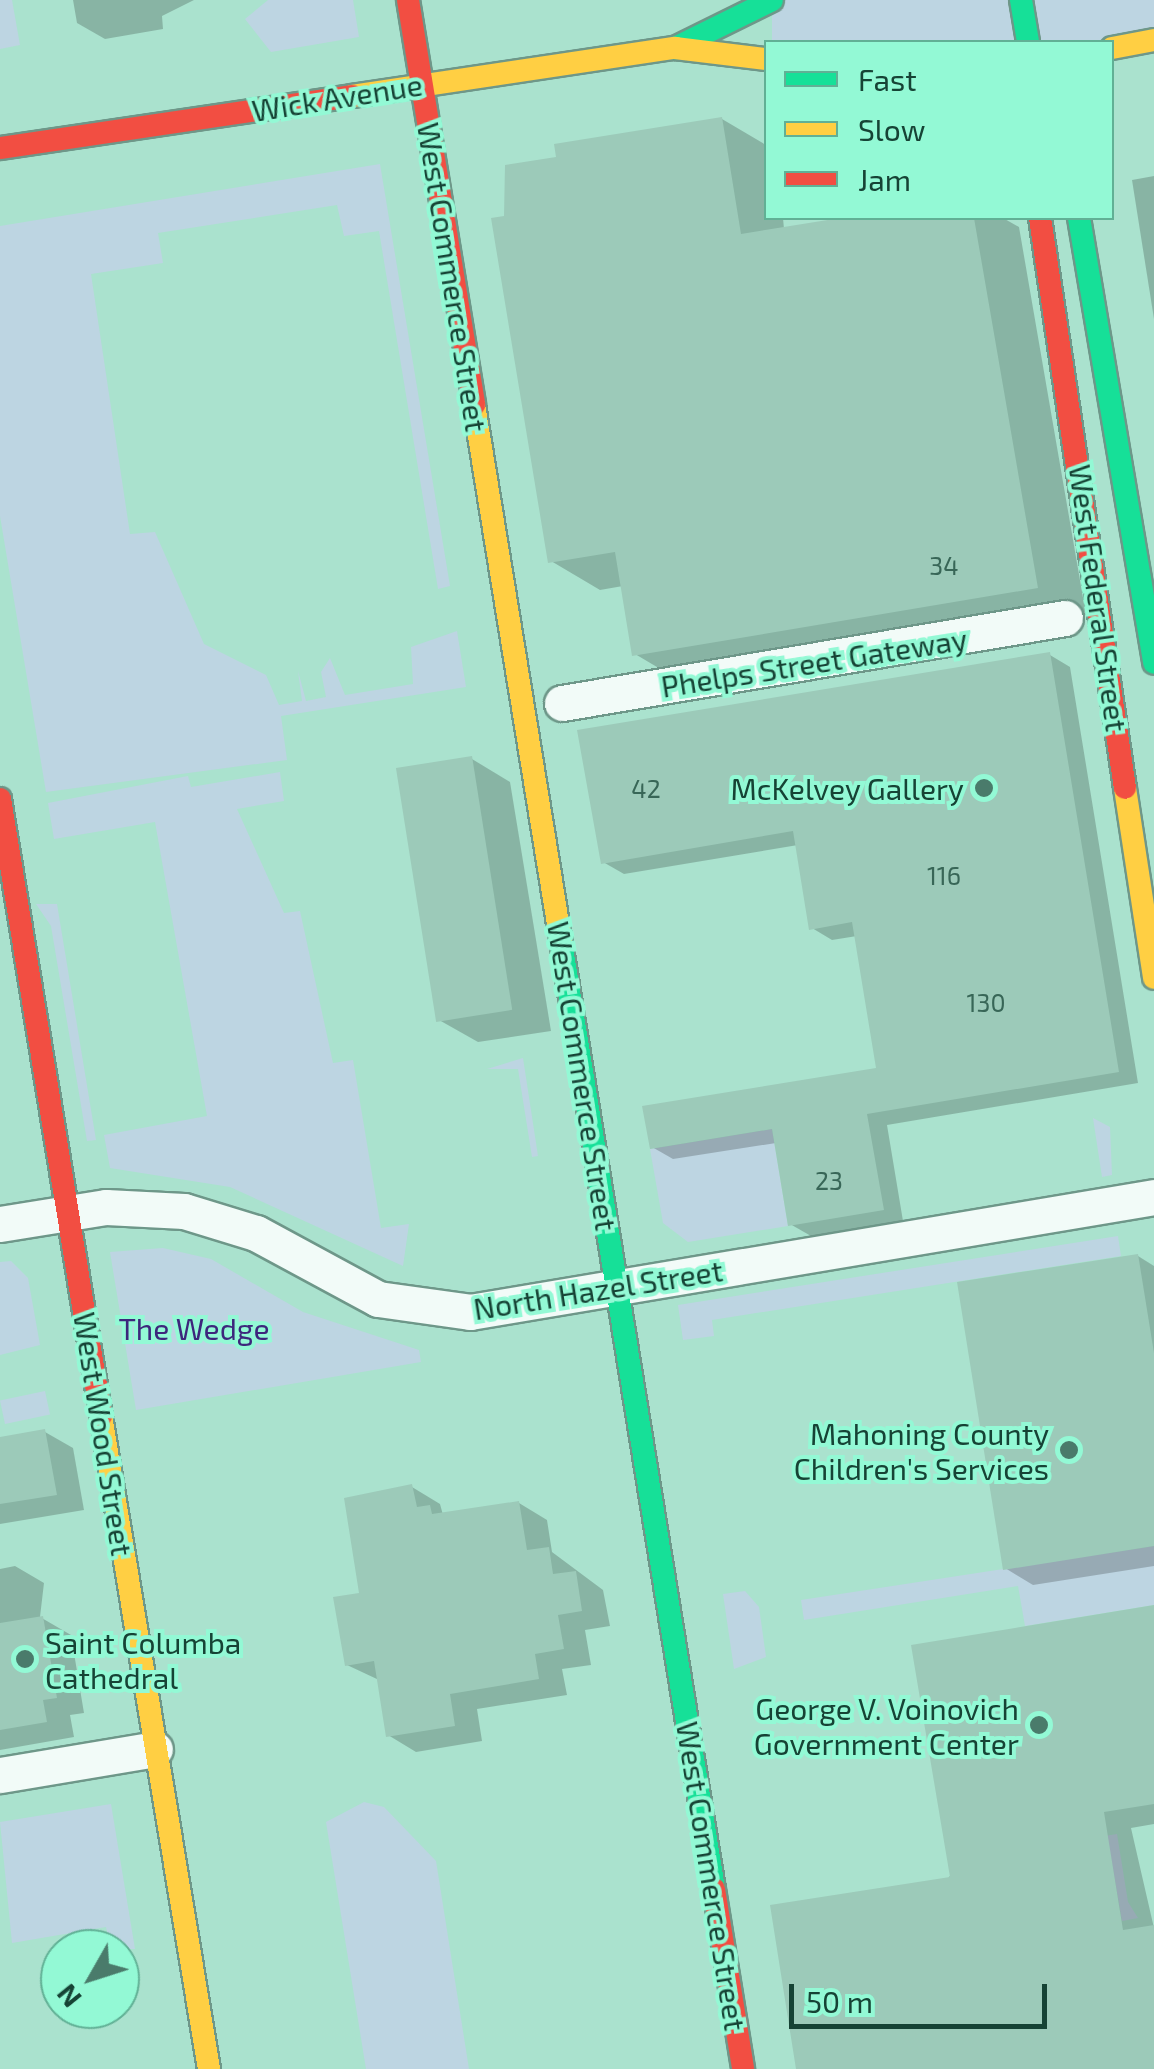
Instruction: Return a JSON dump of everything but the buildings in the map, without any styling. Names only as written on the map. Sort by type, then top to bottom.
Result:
[{"type":"main road","name":"West Commerce Street","points":[[408,0],[743,2069]]},
{"type":"main road","points":[[675,48],[772,0]]},
{"type":"main road","points":[[1021,0],[1028,40]]},
{"type":"main road","points":[[1114,48],[1154,40]]},
{"type":"main road","name":"Wick Avenue","points":[[0,148],[675,48]]},
{"type":"main road","points":[[675,48],[764,59]]},
{"type":"main road","name":"West Federal Street","points":[[1040,220],[1102,609],[1154,978]]},
{"type":"main road","name":"West Federal Street","points":[[1080,220],[1149,600],[1154,663]]},
{"type":"main road","name":"West Wood Street","points":[[0,798],[209,2069]]},
{"type":"street","points":[[1102,609],[1149,600]]},
{"type":"street","name":"Phelps Street Gateway","points":[[562,704],[1064,618]]},
{"type":"street","name":"North Hazel Street","points":[[0,1224],[69,1213],[149,1208],[217,1218],[360,1291],[416,1309],[490,1311],[1154,1197]]},
{"type":"street","points":[[0,1775],[155,1749]]},
{"type":"green space","points":[[0,0],[12,0],[20,45],[0,49]]},
{"type":"green space","points":[[268,0],[353,0],[359,37],[271,52],[245,19]]},
{"type":"green space","points":[[772,0],[1154,0],[1154,42],[772,40]]},
{"type":"green space","points":[[380,164],[450,586],[438,589],[379,231],[344,236],[337,205],[158,233],[163,263],[91,274],[130,534],[155,532],[204,644],[266,675],[279,705],[302,701],[298,671],[306,701],[326,697],[321,672],[330,658],[345,695],[413,684],[411,647],[457,631],[466,687],[281,716],[287,760],[46,792],[0,516],[0,226]]},
{"type":"green space","points":[[280,772],[284,801],[237,809],[284,913],[300,911],[333,1063],[353,1060],[381,1228],[409,1224],[403,1266],[230,1187],[110,1168],[104,1135],[207,1116],[155,822],[54,839],[48,803],[188,776],[191,787]]},
{"type":"green space","points":[[36,904],[57,904],[96,1140],[87,1141],[51,926]]},
{"type":"green space","points":[[523,1058],[538,1156],[532,1157],[518,1069],[487,1069]]},
{"type":"green space","points":[[1093,1118],[1110,1127],[1112,1175],[1102,1177]]},
{"type":"green space","points":[[772,1129],[788,1226],[688,1242],[663,1223],[650,1149]]},
{"type":"green space","points":[[1118,1236],[1121,1256],[712,1320],[714,1336],[683,1340],[678,1305]]},
{"type":"green space","name":"The Wedge","points":[[163,1248],[211,1259],[303,1312],[419,1350],[421,1362],[136,1410],[110,1252]]},
{"type":"green space","points":[[11,1261],[28,1278],[40,1345],[0,1355],[0,1262]]},
{"type":"green space","points":[[45,1391],[50,1414],[5,1424],[0,1401]]},
{"type":"green space","points":[[1154,1546],[1154,1605],[1025,1626],[1018,1586],[804,1620],[801,1600]]},
{"type":"green space","points":[[745,1591],[759,1607],[766,1657],[734,1669],[723,1594]]},
{"type":"green space","points":[[364,1802],[384,1807],[436,1861],[469,2069],[366,2069],[326,1822]]},
{"type":"green space","points":[[111,1804],[132,1929],[40,1929],[40,1938],[12,1943],[0,1822]]},
{"type":"green space","points":[[1117,1834],[1128,1902],[1138,1918],[1122,1921],[1108,1841],[1061,1843]]},
{"type":"traffic: fast","points":[[675,48],[772,0]]},
{"type":"traffic: fast","points":[[1021,0],[1028,40]]},
{"type":"traffic: fast","points":[[1079,220],[1154,663]]},
{"type":"traffic: fast","points":[[561,942],[714,1889]]},
{"type":"traffic: slow","points":[[1114,48],[1154,40]]},
{"type":"traffic: slow","points":[[352,96],[675,48],[764,59]]},
{"type":"traffic: slow","points":[[474,405],[561,942]]},
{"type":"traffic: slow","points":[[1125,788],[1154,978]]},
{"type":"traffic: slow","points":[[101,1416],[209,2069]]},
{"type":"traffic: jam","points":[[408,0],[474,405]]},
{"type":"traffic: jam","points":[[0,148],[352,96]]},
{"type":"traffic: jam","points":[[1040,220],[1125,788]]},
{"type":"traffic: jam","points":[[0,799],[101,1416]]},
{"type":"traffic: jam","points":[[714,1889],[743,2069]]},
{"type":"place","name":"McKelvey Gallery","points":[[984,788]]},
{"type":"place","name":"Mahoning County Children's Services","points":[[1069,1450]]},
{"type":"place","name":"Saint Columba Cathedral","points":[[25,1659]]},
{"type":"place","name":"George V. Voinovich Government Center","points":[[1039,1725]]}]
